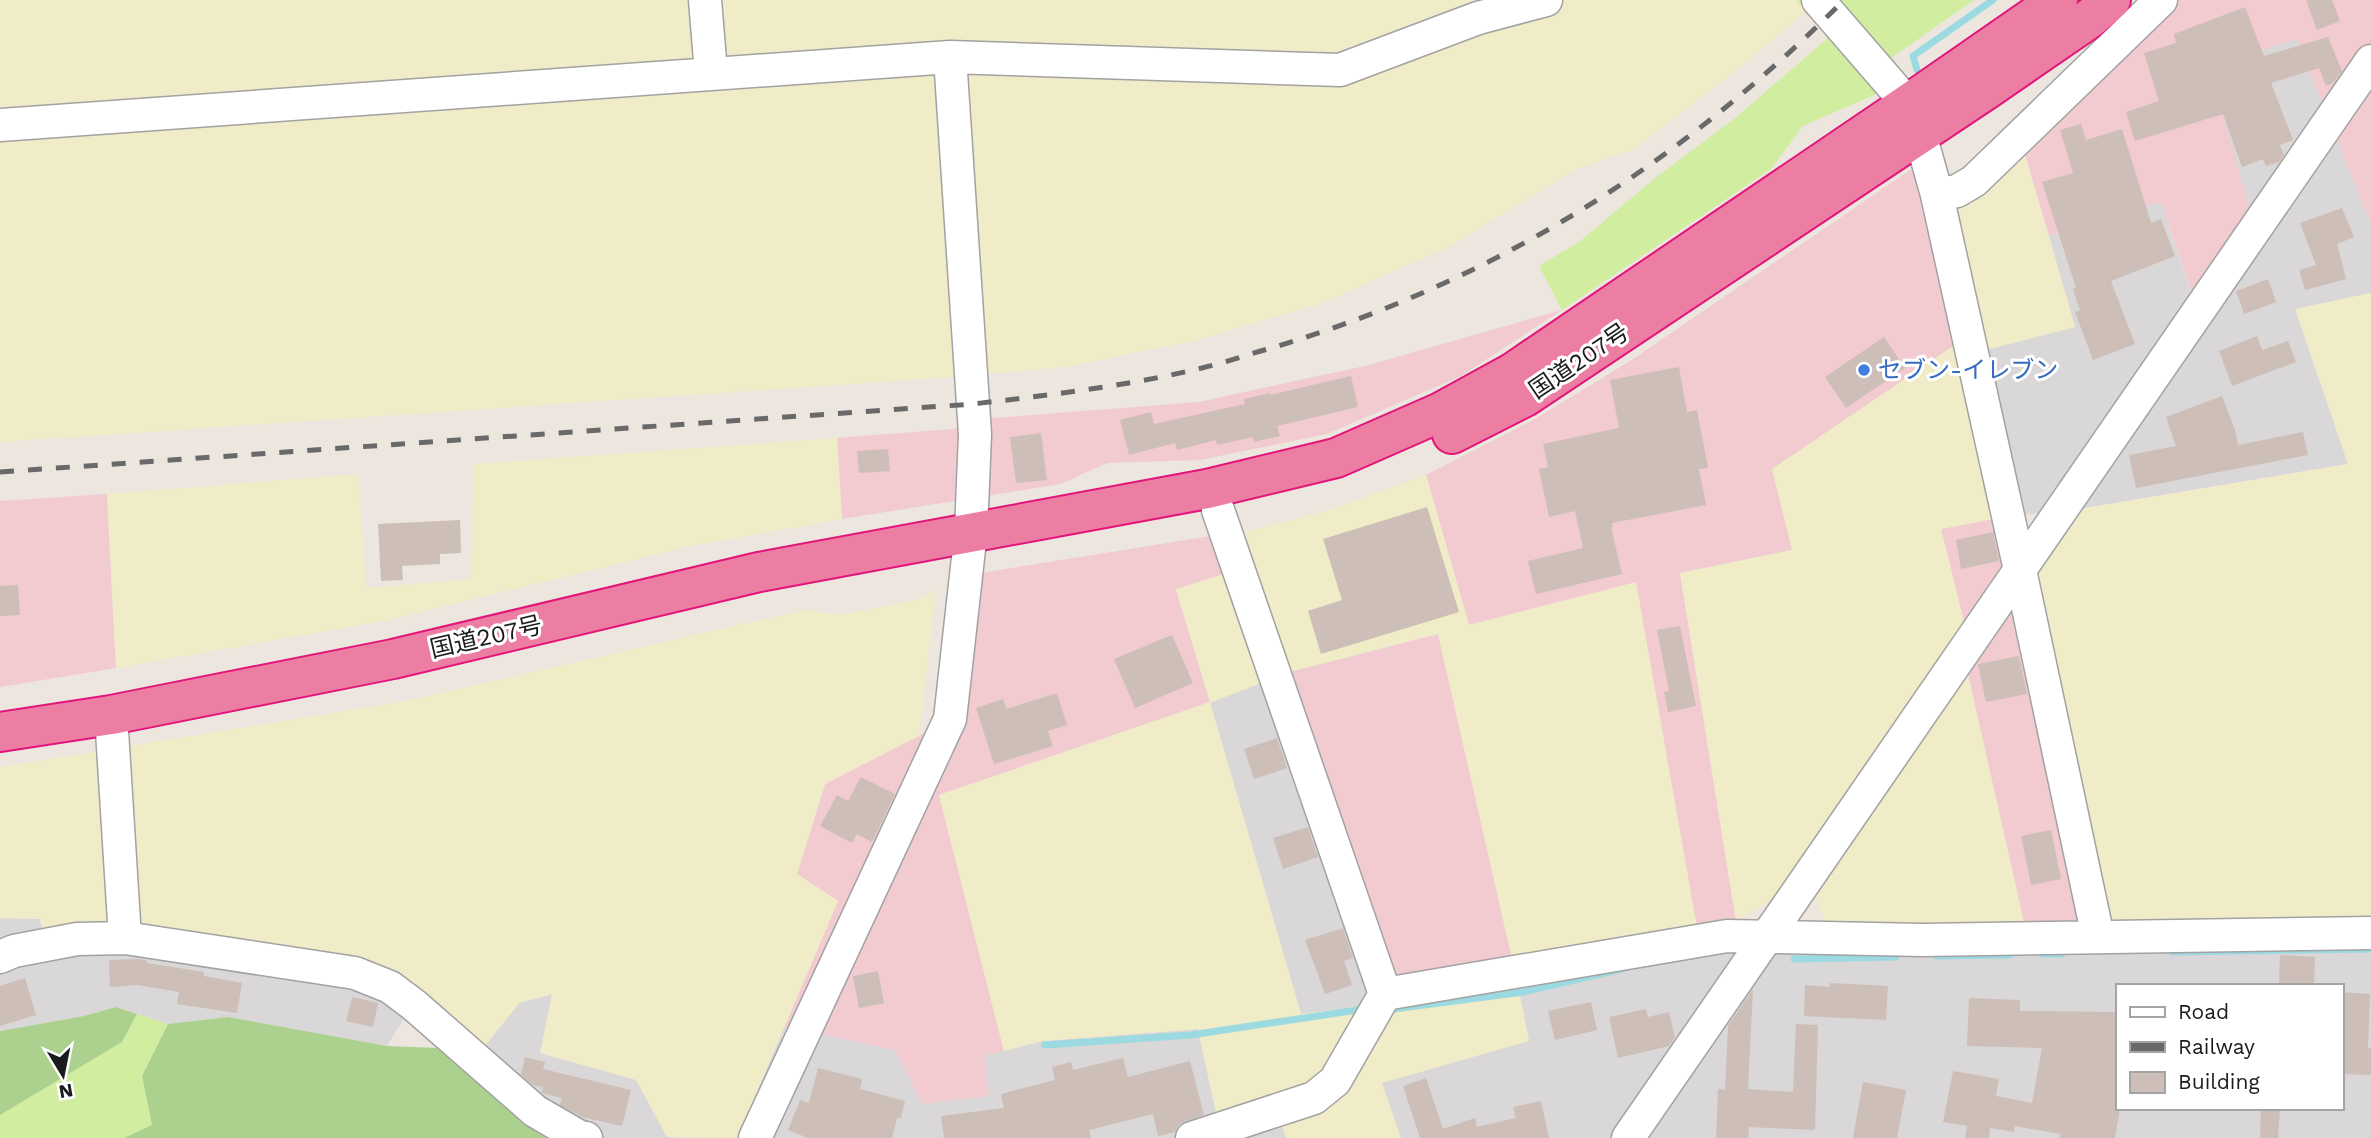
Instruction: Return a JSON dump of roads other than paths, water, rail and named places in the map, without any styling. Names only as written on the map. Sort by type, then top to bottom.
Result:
[{"type":"highway","name":"国道207号","points":[[971,531],[1218,510],[1307,491],[1391,462],[1459,431],[1525,397],[1914,119],[2058,0]]},
{"type":"highway","name":"国道207号","points":[[0,732],[111,715],[393,659],[760,572],[1207,489],[1336,458],[1441,412],[1511,373],[1914,119],[2089,19],[2110,0]]},
{"type":"street","points":[[705,0],[711,73]]},
{"type":"street","points":[[0,125],[950,57],[1340,70],[1478,18],[1546,0]]},
{"type":"street","points":[[1818,0],[1914,119],[1937,195],[2021,570],[2098,937]]},
{"type":"street","points":[[1937,195],[1956,191],[1974,181],[2161,0]]},
{"type":"street","points":[[755,1138],[950,719],[971,531],[975,434],[950,57]]},
{"type":"street","points":[[1628,1138],[2371,61]]},
{"type":"street","points":[[1192,1138],[1314,1098],[1335,1080],[1385,993],[1218,510]]},
{"type":"street","points":[[111,715],[125,938]]},
{"type":"street","points":[[1385,993],[1727,936],[1922,940],[2371,933]]},
{"type":"street","points":[[0,957],[14,951],[77,939],[125,938],[355,973],[390,987],[535,1111],[586,1138]]},
{"type":"waterway","points":[[1917,70],[1913,56],[1993,0]]},
{"type":"waterway","points":[[2172,952],[2371,949]]},
{"type":"waterway","points":[[2042,954],[2062,954]]},
{"type":"waterway","points":[[1936,956],[2010,955]]},
{"type":"waterway","points":[[1794,959],[1896,957]]},
{"type":"waterway","points":[[1386,1010],[1523,992],[1622,969]]},
{"type":"waterway","points":[[1045,1045],[1191,1035],[1364,1009]]},
{"type":"railway","points":[[0,472],[973,404],[1117,385],[1210,366],[1350,322],[1429,290],[1505,253],[1578,212],[1649,166],[1716,115],[1781,60],[1844,0]]},
{"type":"place","name":"セブン-イレブン","points":[[1864,370]]}]
